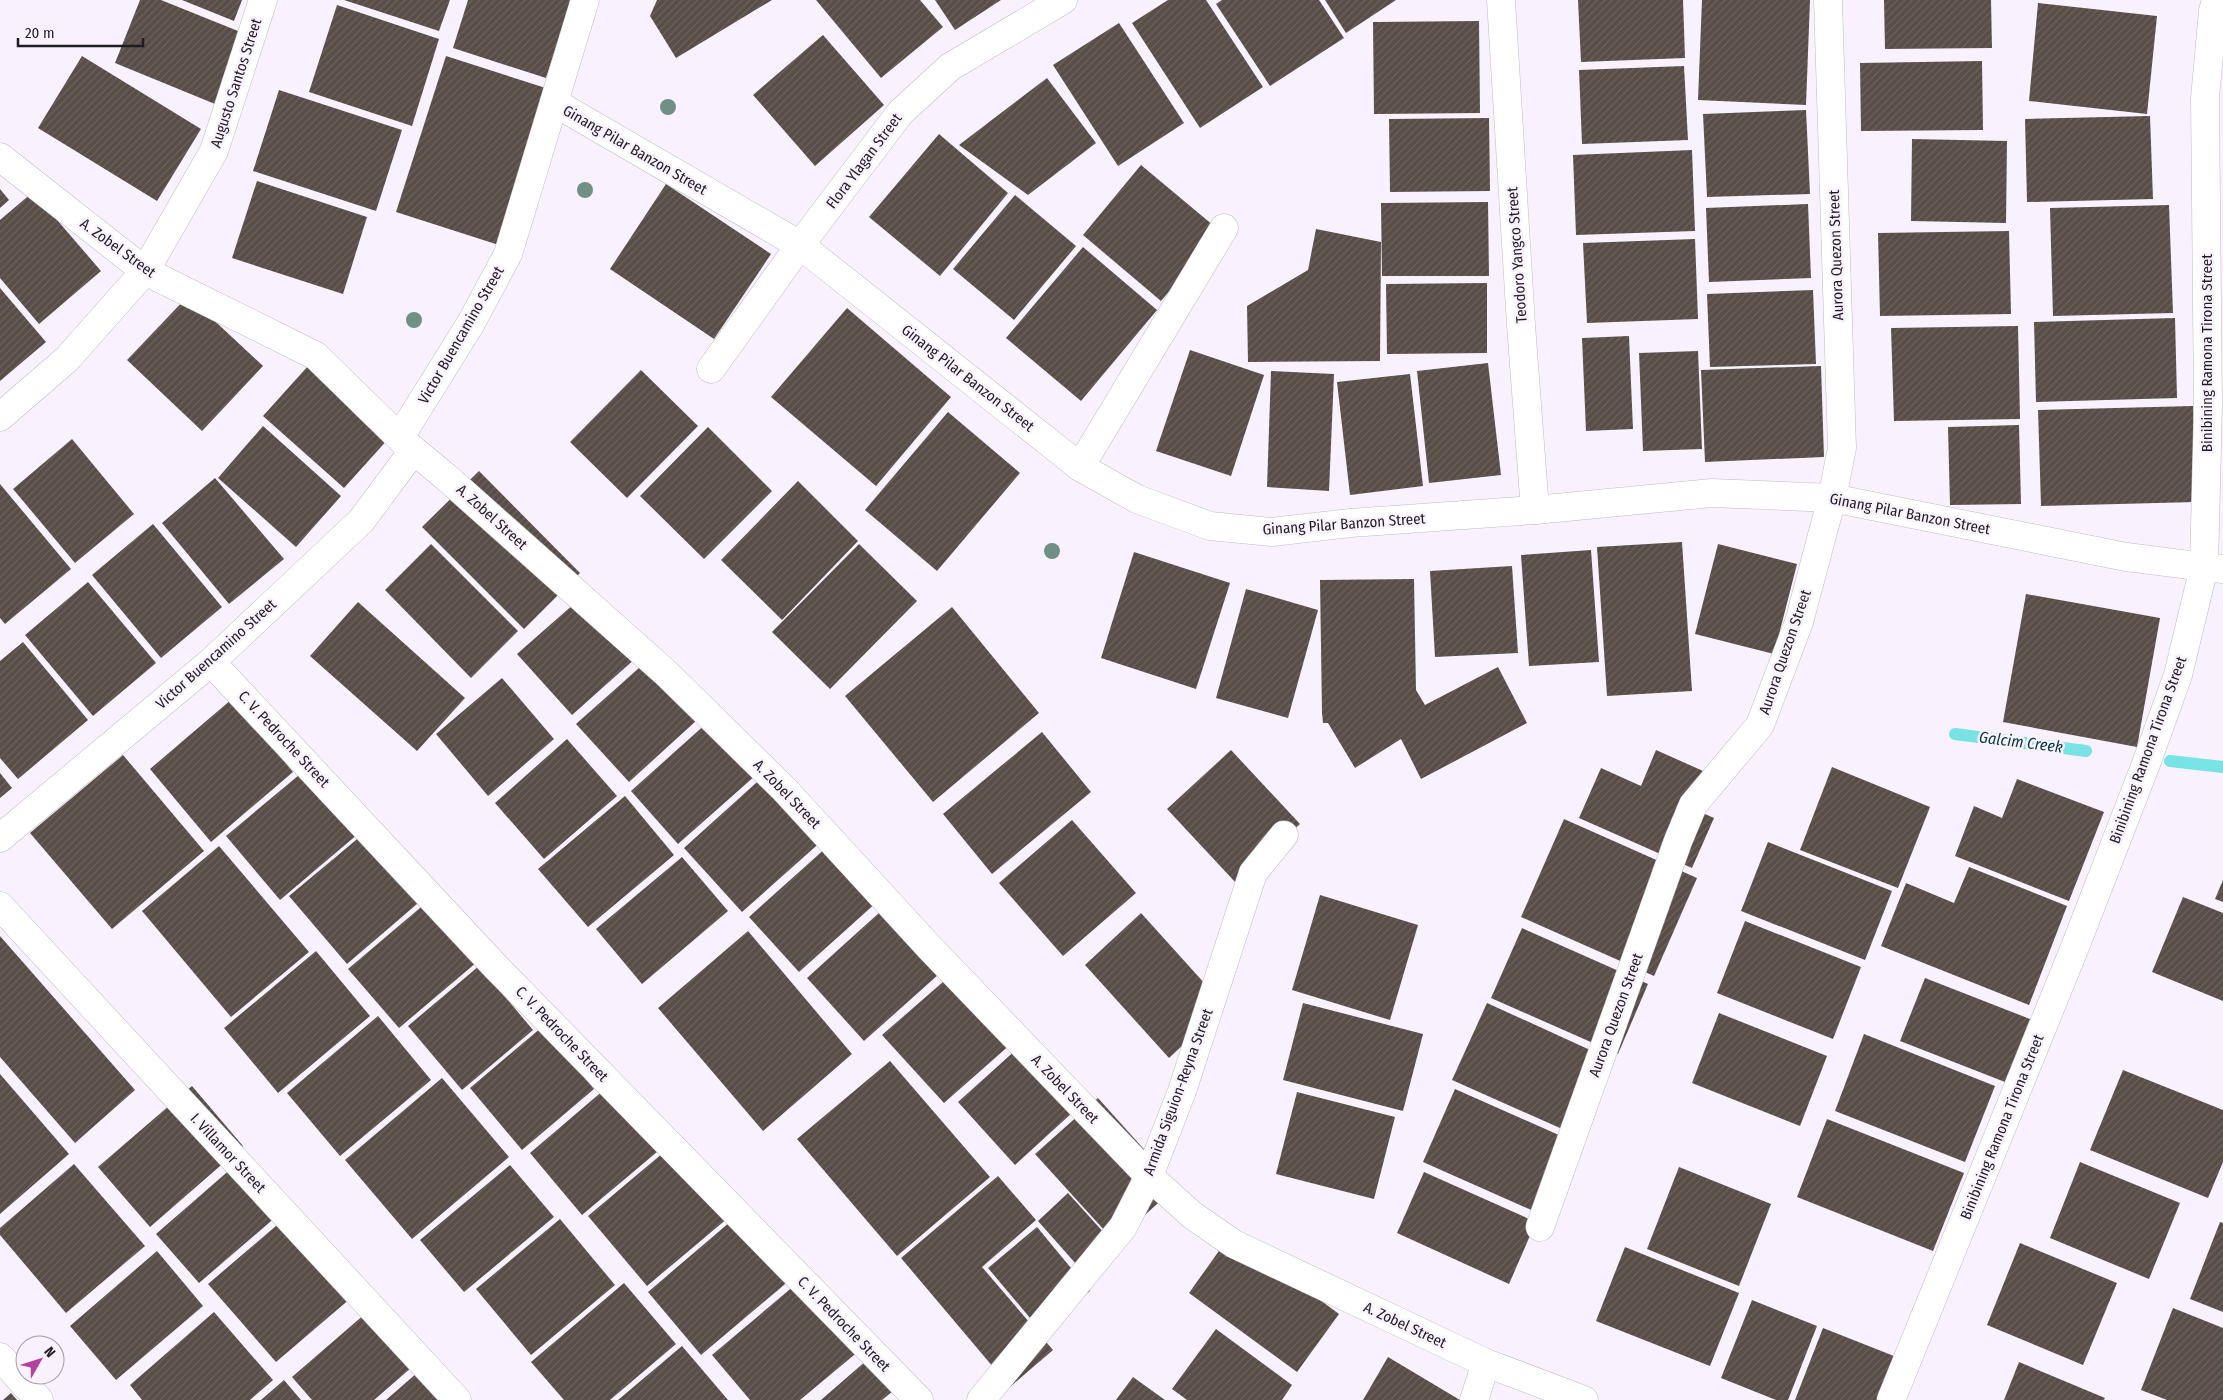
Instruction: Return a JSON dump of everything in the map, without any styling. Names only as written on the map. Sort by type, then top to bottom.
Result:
[{"type":"street","name":"Augusto Santos Street","points":[[0,417],[67,359],[146,271],[214,151],[263,0]]},
{"type":"street","name":"Victor Buencamino Street","points":[[0,838],[211,662],[361,521],[407,444],[508,254],[585,0]]},
{"type":"street","name":"Flora Ylagan Street","points":[[711,370],[800,245],[900,113],[950,67],[1063,0]]},
{"type":"street","name":"Teodoro Yangco Street","points":[[1501,0],[1521,325],[1535,510]]},
{"type":"street","name":"Aurora Quezon Street","points":[[1540,1227],[1678,841],[1693,805],[1760,725],[1799,622],[1832,498],[1842,448],[1828,0]]},
{"type":"street","name":"Binibining Ramona Tirona Street","points":[[1891,1400],[2075,947],[2146,764],[2213,568],[2208,406],[2205,98],[2213,10],[2216,0]]},
{"type":"street","name":"Ginang Pilar Banzon Street","points":[[555,103],[800,245],[1080,467],[1137,499],[1210,526],[1272,532],[1350,523],[1535,510],[1712,493],[1832,498],[2126,557],[2213,568]]},
{"type":"street","name":"A. Zobel Street","points":[[0,157],[146,271],[316,356],[407,444],[667,674],[784,789],[930,948],[1148,1176],[1192,1215],[1234,1244],[1486,1363],[1584,1400]]},
{"type":"street","points":[[1080,467],[1224,228]]},
{"type":"street","name":"C. V. Pedroche Street","points":[[211,662],[495,966],[919,1400]]},
{"type":"street","name":"Armida Siguion-Reyna Street","points":[[982,1400],[1123,1227],[1148,1176],[1182,1091],[1253,873],[1284,835]]},
{"type":"street","name":"I. Villamor Street","points":[[0,906],[457,1400]]},
{"type":"street","points":[[0,1357],[39,1400]]},
{"type":"street","points":[[1474,1400],[1486,1363]]},
{"type":"building","points":[[140,0],[161,0],[243,33],[215,104],[115,63]]},
{"type":"building","points":[[182,0],[242,0],[234,21]]},
{"type":"building","points":[[344,0],[450,0],[439,31]]},
{"type":"building","points":[[468,0],[571,0],[546,78],[453,48]]},
{"type":"building","points":[[657,0],[772,0],[676,58],[650,16]]},
{"type":"building","points":[[816,0],[920,0],[943,27],[881,78]]},
{"type":"building","points":[[935,0],[1001,0],[955,30]]},
{"type":"building","points":[[1168,0],[1206,0],[1263,87],[1200,128],[1132,23]]},
{"type":"building","points":[[1222,0],[1319,0],[1344,38],[1270,86],[1216,4]]},
{"type":"building","points":[[1325,0],[1396,0],[1346,33]]},
{"type":"building","points":[[1578,0],[1683,0],[1685,58],[1581,62]]},
{"type":"building","points":[[1702,0],[1810,0],[1806,105],[1698,100]]},
{"type":"building","points":[[1884,0],[1991,0],[1992,48],[1885,49]]},
{"type":"building","points":[[2038,3],[2157,16],[2147,114],[2029,101]]},
{"type":"building","points":[[337,5],[439,39],[412,126],[309,92]]},
{"type":"building","points":[[1479,21],[1480,113],[1374,114],[1373,22]]},
{"type":"building","points":[[1119,23],[1184,123],[1118,166],[1053,65]]},
{"type":"building","points":[[823,35],[884,105],[815,166],[753,95]]},
{"type":"building","points":[[82,56],[201,129],[157,201],[38,128]]},
{"type":"building","points":[[446,56],[555,91],[505,247],[396,212]]},
{"type":"building","points":[[1982,61],[1983,130],[1861,131],[1860,63]]},
{"type":"building","points":[[1684,66],[1688,140],[1582,144],[1579,70]]},
{"type":"building","points":[[1047,78],[1096,143],[1028,195],[959,145]]},
{"type":"building","points":[[279,90],[402,130],[376,211],[253,171]]},
{"type":"building","points":[[1806,110],[1810,194],[1707,197],[1703,114]]},
{"type":"building","points":[[2150,116],[2153,199],[2027,202],[2025,119]]},
{"type":"building","points":[[1489,118],[1490,191],[1390,192],[1389,119]]},
{"type":"building","points":[[939,134],[1008,193],[940,276],[869,217]]},
{"type":"building","points":[[1912,139],[2007,141],[2006,223],[1911,221]]},
{"type":"building","points":[[1692,150],[1695,231],[1576,235],[1573,155]]},
{"type":"building","points":[[1141,165],[1220,231],[1161,301],[1083,235]]},
{"type":"building","points":[[257,181],[367,217],[343,294],[232,258]]},
{"type":"building","points":[[666,184],[771,254],[714,339],[610,269]]},
{"type":"building","points":[[0,189],[9,200],[0,208]]},
{"type":"building","points":[[33,192],[101,271],[39,324],[0,278],[0,220]]},
{"type":"building","points":[[1015,195],[1076,246],[1014,320],[953,269]]},
{"type":"building","points":[[1488,202],[1489,276],[1382,276],[1381,203]]},
{"type":"building","points":[[1808,204],[1811,278],[1709,282],[1706,208]]},
{"type":"building","points":[[2169,205],[2173,313],[2053,316],[2050,208]]},
{"type":"building","points":[[1316,229],[1381,242],[1380,361],[1248,362],[1247,306],[1308,270]]},
{"type":"building","points":[[2009,231],[2011,314],[1880,316],[1878,233]]},
{"type":"building","points":[[1695,239],[1698,319],[1587,323],[1583,243]]},
{"type":"building","points":[[1083,247],[1157,310],[1081,401],[1006,338]]},
{"type":"building","points":[[1487,283],[1487,353],[1387,354],[1386,284]]},
{"type":"building","points":[[0,288],[46,342],[0,381]]},
{"type":"building","points":[[1813,290],[1816,364],[1710,367],[1707,294]]},
{"type":"building","points":[[188,296],[263,366],[202,431],[127,360]]},
{"type":"building","points":[[847,308],[951,397],[876,486],[771,397]]},
{"type":"building","points":[[2175,318],[2177,398],[2036,402],[2034,322]]},
{"type":"building","points":[[2018,326],[2020,419],[1894,421],[1891,328]]},
{"type":"building","points":[[1629,336],[1633,429],[1586,431],[1582,338]]},
{"type":"building","points":[[1190,350],[1264,375],[1231,476],[1156,451]]},
{"type":"building","points":[[1698,351],[1702,449],[1643,451],[1639,353]]},
{"type":"building","points":[[1488,363],[1501,475],[1429,483],[1417,371]]},
{"type":"building","points":[[308,366],[389,438],[344,488],[263,416]]},
{"type":"building","points":[[1821,366],[1824,457],[1705,462],[1701,370]]},
{"type":"building","points":[[641,370],[698,426],[627,498],[570,442]]},
{"type":"building","points":[[1271,371],[1334,374],[1329,491],[1267,487]]},
{"type":"building","points":[[1410,374],[1423,486],[1350,495],[1337,382]]},
{"type":"building","points":[[2193,406],[2196,502],[2041,506],[2038,410]]},
{"type":"building","points":[[948,412],[1020,473],[937,571],[865,510]]},
{"type":"building","points":[[2019,425],[2021,504],[1950,505],[1948,427]]},
{"type":"building","points":[[263,426],[341,496],[296,547],[218,478]]},
{"type":"building","points":[[708,427],[772,491],[704,559],[640,496]]},
{"type":"building","points":[[72,439],[134,514],[75,563],[13,489]]},
{"type":"building","points":[[479,471],[580,573],[524,629],[422,527]]},
{"type":"building","points":[[215,478],[284,559],[229,604],[162,523]]},
{"type":"building","points":[[798,481],[858,541],[782,620],[721,560]]},
{"type":"building","points":[[0,484],[71,569],[5,624],[0,618]]},
{"type":"building","points":[[153,524],[222,607],[161,658],[92,575]]},
{"type":"building","points":[[1682,542],[1692,691],[1607,696],[1597,547]]},
{"type":"building","points":[[431,544],[518,631],[471,678],[385,590]]},
{"type":"building","points":[[859,544],[917,601],[830,689],[772,632]]},
{"type":"building","points":[[1718,544],[1797,564],[1774,654],[1695,634]]},
{"type":"building","points":[[1591,550],[1599,662],[1529,666],[1521,555]]},
{"type":"building","points":[[1134,552],[1230,583],[1196,689],[1101,658]]},
{"type":"building","points":[[1512,566],[1518,653],[1435,657],[1430,571]]},
{"type":"building","points":[[1414,579],[1416,690],[1425,705],[1498,667],[1527,723],[1421,779],[1401,739],[1355,768],[1328,723],[1323,723],[1322,713],[1320,580]]},
{"type":"building","points":[[88,582],[156,663],[93,716],[25,635]]},
{"type":"building","points":[[592,588],[646,649],[572,715],[517,654]]},
{"type":"building","points":[[1246,589],[1318,610],[1288,718],[1216,698]]},
{"type":"building","points":[[2026,594],[2160,618],[2137,747],[2003,722]]},
{"type":"building","points":[[358,602],[465,698],[417,751],[310,656]]},
{"type":"building","points":[[952,607],[1039,713],[933,802],[845,696]]},
{"type":"building","points":[[23,642],[88,720],[18,779],[0,758],[0,661]]},
{"type":"building","points":[[657,652],[708,710],[629,782],[576,724]]},
{"type":"building","points":[[502,678],[554,739],[488,796],[436,734]]},
{"type":"building","points":[[232,699],[293,772],[211,842],[150,769]]},
{"type":"building","points":[[717,714],[765,767],[678,844],[631,791]]},
{"type":"building","points":[[1042,732],[1091,792],[992,874],[943,814]]},
{"type":"building","points":[[567,739],[617,796],[544,859],[495,803]]},
{"type":"building","points":[[1231,750],[1300,824],[1236,883],[1167,809]]},
{"type":"building","points":[[1656,750],[1712,775],[1696,810],[1714,818],[1692,868],[1579,818],[1601,768],[1641,786]]},
{"type":"building","points":[[123,755],[204,851],[112,929],[30,833]]},
{"type":"building","points":[[311,765],[365,828],[280,900],[226,836]]},
{"type":"building","points":[[1832,767],[1930,807],[1898,888],[1800,850]]},
{"type":"building","points":[[0,773],[12,788],[0,798]]},
{"type":"building","points":[[766,774],[825,838],[742,912],[684,848]]},
{"type":"building","points":[[2017,779],[2104,812],[2069,901],[1955,856],[1974,806],[2002,818]]},
{"type":"building","points":[[625,796],[674,855],[588,927],[538,869]]},
{"type":"building","points":[[1564,819],[1697,878],[1654,976],[1521,917]]},
{"type":"building","points":[[1072,820],[1136,893],[1063,956],[999,883]]},
{"type":"building","points":[[368,830],[424,898],[347,964],[289,896]]},
{"type":"building","points":[[1768,842],[1892,891],[1865,960],[1741,911]]},
{"type":"building","points":[[219,846],[309,952],[231,1017],[142,911]]},
{"type":"building","points":[[828,846],[877,902],[799,972],[749,917]]},
{"type":"building","points":[[682,857],[728,911],[642,984],[596,929]]},
{"type":"building","points":[[1969,867],[2067,906],[2029,1005],[1881,946],[1906,883],[1954,903]]},
{"type":"building","points":[[2223,880],[2223,902],[2215,899]]},
{"type":"building","points":[[1320,895],[1418,925],[1390,1020],[1292,990]]},
{"type":"building","points":[[2183,897],[2223,913],[2223,1001],[2152,972]]},
{"type":"building","points":[[427,902],[477,962],[399,1028],[348,969]]},
{"type":"building","points":[[891,902],[948,966],[864,1041],[807,978]]},
{"type":"building","points":[[1141,913],[1225,1006],[1169,1058],[1085,965]]},
{"type":"building","points":[[1745,921],[1861,967],[1833,1039],[1717,993]]},
{"type":"building","points":[[1522,928],[1648,984],[1618,1054],[1491,998]]},
{"type":"building","points":[[748,931],[852,1054],[763,1131],[658,1008]]},
{"type":"building","points":[[0,936],[135,1090],[75,1143],[0,1057]]},
{"type":"building","points":[[316,951],[370,1016],[278,1093],[224,1028]]},
{"type":"building","points":[[479,966],[533,1030],[462,1090],[408,1026]]},
{"type":"building","points":[[951,975],[1012,1043],[944,1103],[882,1035]]},
{"type":"building","points":[[1925,978],[2030,1019],[2005,1082],[1900,1041]]},
{"type":"building","points":[[1303,1003],[1423,1034],[1403,1111],[1283,1080]]},
{"type":"building","points":[[1487,1003],[1612,1060],[1578,1136],[1452,1080]]},
{"type":"building","points":[[1719,1013],[1827,1056],[1800,1126],[1692,1083]]},
{"type":"building","points":[[378,1016],[431,1080],[340,1156],[287,1093]]},
{"type":"building","points":[[542,1027],[594,1089],[522,1150],[470,1088]]},
{"type":"building","points":[[1864,1034],[1995,1086],[1965,1162],[1835,1111]]},
{"type":"building","points":[[1028,1039],[1084,1102],[1015,1165],[958,1102]]},
{"type":"building","points":[[890,1061],[990,1177],[897,1256],[797,1139]]},
{"type":"building","points":[[2123,1070],[2223,1110],[2223,1162],[2208,1198],[2090,1150]]},
{"type":"building","points":[[0,1074],[69,1154],[0,1214]]},
{"type":"building","points":[[442,1078],[509,1157],[412,1239],[345,1160]]},
{"type":"building","points":[[192,1086],[243,1146],[150,1227],[98,1167]]},
{"type":"building","points":[[605,1089],[657,1152],[582,1215],[530,1153]]},
{"type":"building","points":[[1455,1089],[1579,1144],[1547,1217],[1423,1162]]},
{"type":"building","points":[[1297,1092],[1395,1117],[1374,1199],[1276,1174]]},
{"type":"building","points":[[1098,1098],[1177,1186],[1115,1242],[1035,1154]]},
{"type":"building","points":[[1827,1119],[1964,1173],[1933,1251],[1797,1197]]},
{"type":"building","points":[[682,1137],[741,1207],[647,1286],[588,1216]]},
{"type":"building","points":[[248,1154],[291,1204],[199,1283],[156,1234]]},
{"type":"building","points":[[2080,1162],[2180,1203],[2149,1279],[2050,1238]]},
{"type":"building","points":[[74,1164],[145,1246],[66,1313],[0,1235],[0,1228]]},
{"type":"building","points":[[510,1165],[554,1217],[464,1292],[420,1240]]},
{"type":"building","points":[[1679,1167],[1771,1204],[1739,1286],[1647,1249]]},
{"type":"building","points":[[1424,1172],[1536,1222],[1509,1284],[1397,1233]]},
{"type":"building","points":[[998,1176],[1036,1220],[982,1267],[1053,1350],[1010,1387],[901,1258]]},
{"type":"building","points":[[1068,1193],[1115,1245],[1084,1273],[1038,1221]]},
{"type":"building","points":[[297,1208],[365,1286],[276,1362],[208,1284]]},
{"type":"building","points":[[737,1216],[791,1279],[701,1355],[648,1292]]},
{"type":"building","points":[[560,1219],[615,1285],[531,1355],[476,1289]]},
{"type":"building","points":[[2220,1222],[2223,1223],[2223,1312],[2190,1299]]},
{"type":"building","points":[[1037,1227],[1090,1291],[1041,1331],[988,1268]]},
{"type":"building","points":[[1231,1234],[1339,1314],[1297,1372],[1189,1293]]},
{"type":"building","points":[[2020,1243],[2117,1283],[2083,1365],[1987,1325]]},
{"type":"building","points":[[1625,1247],[1739,1293],[1710,1366],[1596,1321]]},
{"type":"building","points":[[157,1251],[203,1306],[116,1380],[70,1326]]},
{"type":"building","points":[[801,1280],[860,1350],[800,1400],[750,1400],[712,1355]]},
{"type":"building","points":[[624,1283],[676,1344],[610,1400],[564,1400],[531,1362]]},
{"type":"building","points":[[1752,1300],[1817,1326],[1788,1400],[1776,1400],[1721,1378]]},
{"type":"building","points":[[373,1307],[419,1361],[374,1400],[312,1400],[292,1377]]},
{"type":"building","points":[[2173,1308],[2223,1328],[2223,1400],[2167,1400],[2141,1390]]},
{"type":"building","points":[[214,1312],[273,1380],[250,1400],[142,1400],[130,1385]]},
{"type":"building","points":[[1823,1328],[1899,1358],[1883,1400],[1795,1400]]},
{"type":"building","points":[[1216,1329],[1292,1385],[1282,1400],[1187,1400],[1172,1389]]},
{"type":"building","points":[[682,1346],[728,1400],[618,1400]]},
{"type":"building","points":[[1388,1357],[1460,1400],[1363,1400]]},
{"type":"building","points":[[867,1360],[893,1391],[882,1400],[821,1400]]},
{"type":"building","points":[[2019,1362],[2105,1398],[2104,1400],[2004,1400]]},
{"type":"building","points":[[425,1366],[454,1400],[386,1400]]},
{"type":"building","points":[[1133,1377],[1165,1400],[1116,1400]]},
{"type":"building","points":[[284,1380],[301,1400],[261,1400]]},
{"type":"building","points":[[11,1393],[17,1400],[3,1400]]},
{"type":"waterway","name":"Galcim Creek","points":[[1955,734],[2086,751]]},
{"type":"waterway","name":"Galcim Creek","points":[[2170,761],[2223,767]]}]
